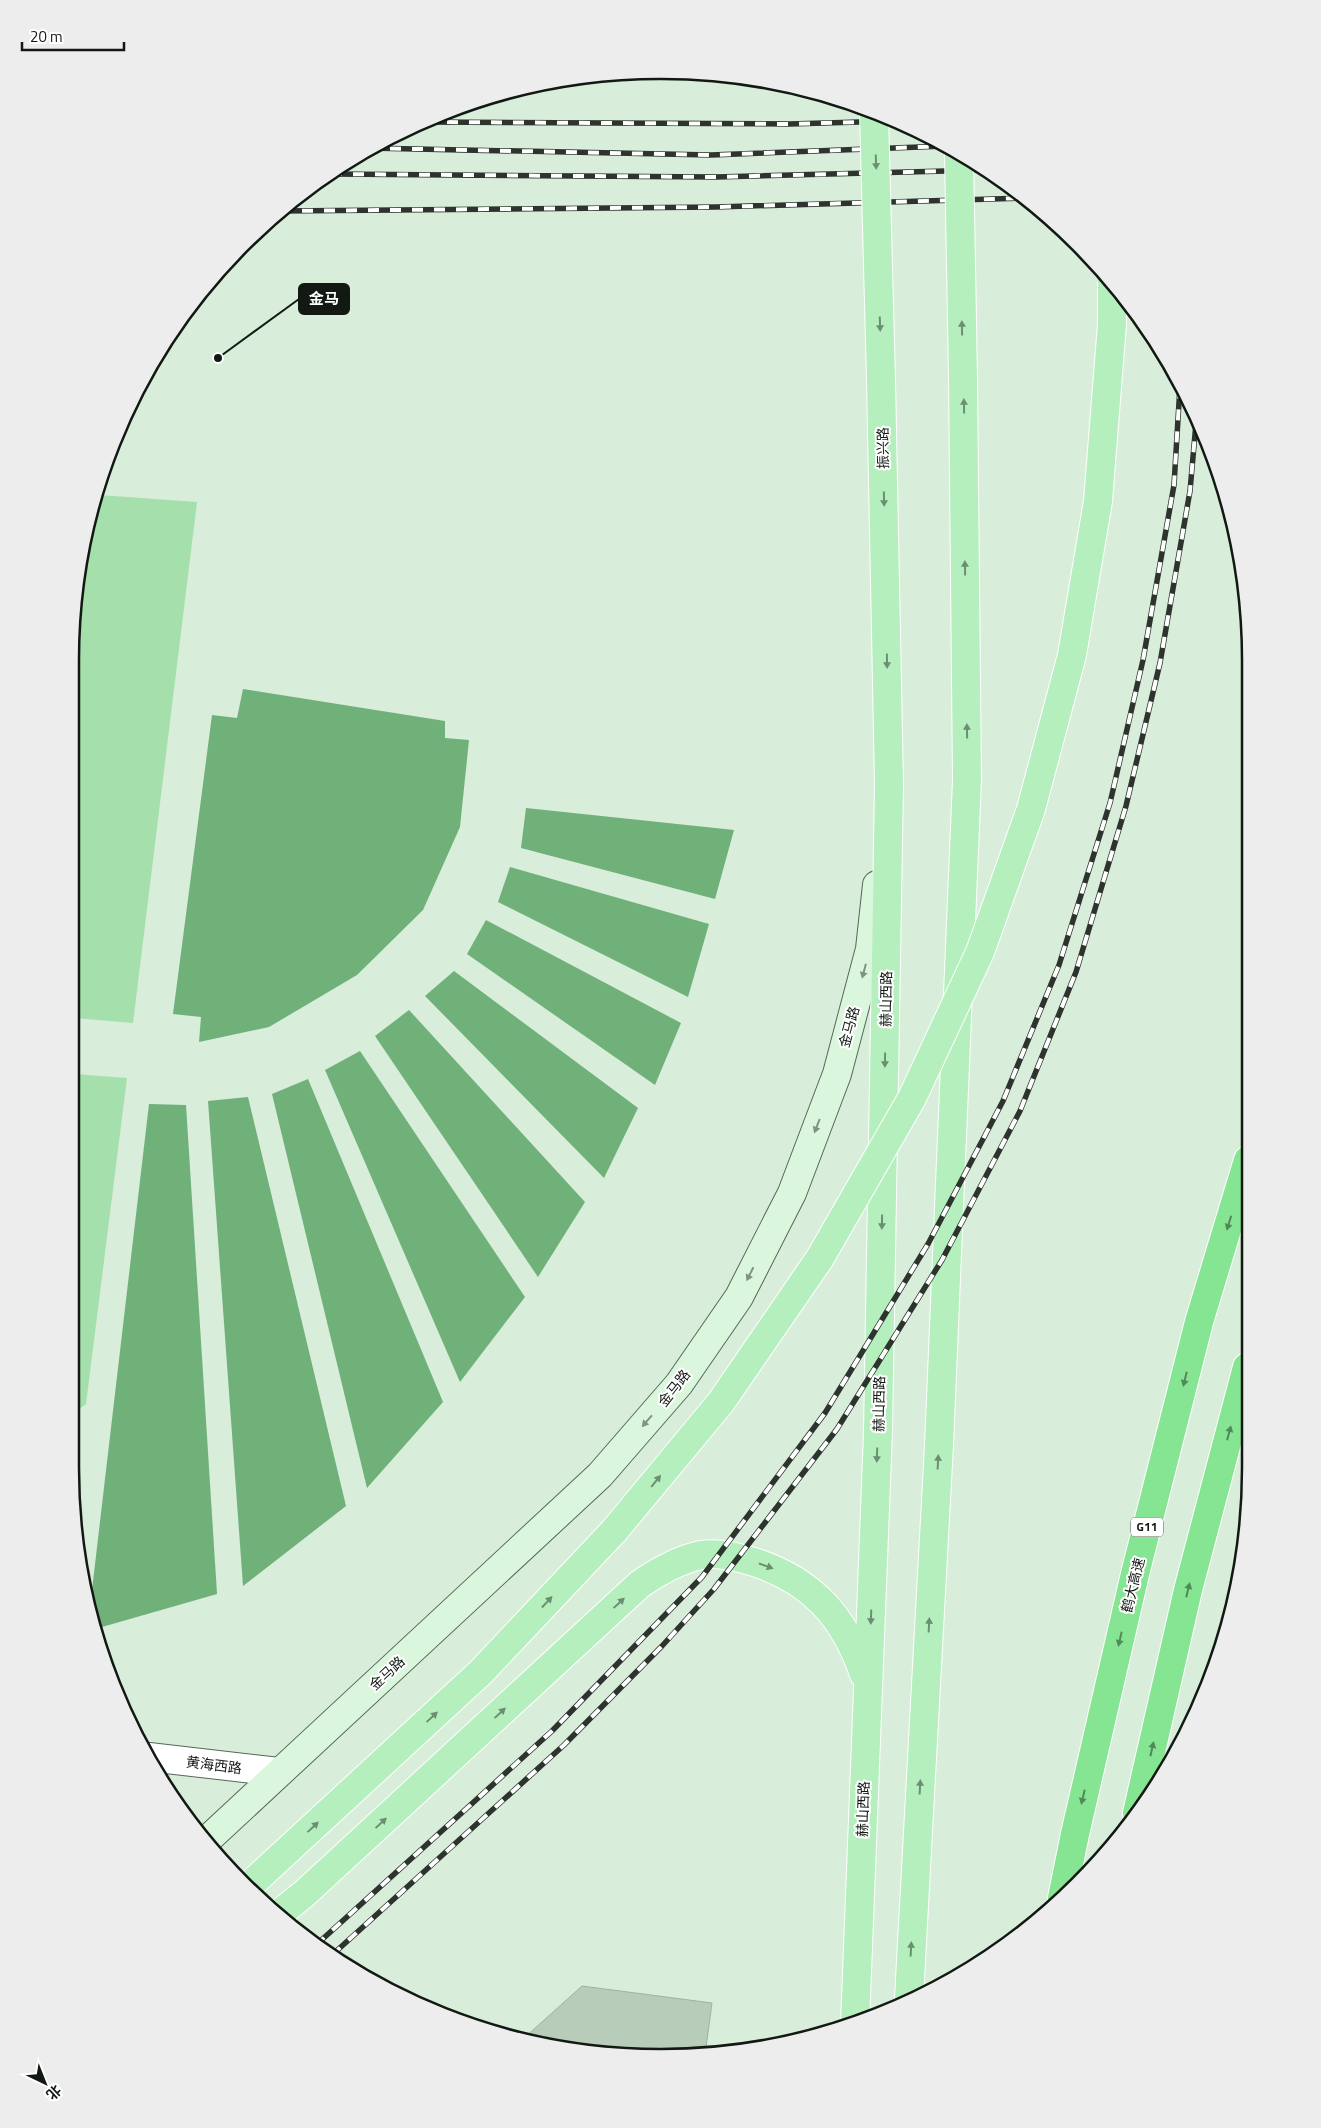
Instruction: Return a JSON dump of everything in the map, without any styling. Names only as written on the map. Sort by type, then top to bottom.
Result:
[{"type":"highway","name":"鹤大高速","points":[[1064,1886],[1135,1574],[1199,1322],[1242,1180]]},
{"type":"highway","points":[[1141,1795],[1188,1590],[1242,1387]]},
{"type":"main road","name":"振兴路","points":[[874,120],[889,784]]},
{"type":"main road","points":[[909,1993],[939,1436],[967,780],[964,377],[959,162]]},
{"type":"main road","points":[[253,1882],[481,1672],[614,1532],[721,1402],[820,1258],[912,1098],[980,952],[1031,809],[1072,655],[1098,501],[1112,324],[1112,294]]},
{"type":"main road","name":"赫山西路","points":[[855,2015],[879,1422],[889,784]]},
{"type":"main road","name":"金马路","points":[[211,1836],[600,1475],[679,1384],[739,1297],[792,1193],[837,1074],[870,949],[889,784]]},
{"type":"main road","points":[[283,1910],[305,1893],[640,1584],[668,1565],[703,1554],[735,1556],[773,1568],[809,1590],[834,1614],[855,1646],[868,1685]]},
{"type":"street","name":"黄海西路","points":[[157,1758],[279,1772]]},
{"type":"shaded area","points":[[103,495],[197,502],[133,1023],[79,1018],[80,622],[90,547]]},
{"type":"shaded area","points":[[243,689],[445,721],[445,738],[469,740],[460,827],[423,910],[357,975],[269,1027],[199,1042],[201,1017],[173,1014],[212,715],[237,718]]},
{"type":"shaded area","points":[[526,808],[734,830],[715,899],[521,848]]},
{"type":"shaded area","points":[[510,867],[709,924],[688,997],[498,902]]},
{"type":"shaded area","points":[[486,920],[681,1023],[655,1085],[467,954]]},
{"type":"shaded area","points":[[454,971],[638,1108],[604,1178],[425,996]]},
{"type":"shaded area","points":[[409,1010],[585,1202],[538,1277],[375,1036]]},
{"type":"shaded area","points":[[360,1051],[525,1297],[460,1382],[325,1070]]},
{"type":"shaded area","points":[[79,1074],[127,1078],[86,1404],[79,1409]]},
{"type":"shaded area","points":[[308,1079],[443,1402],[367,1488],[272,1094]]},
{"type":"shaded area","points":[[248,1097],[346,1506],[243,1586],[208,1101]]},
{"type":"shaded area","points":[[149,1104],[186,1105],[217,1594],[102,1627],[92,1589]]},
{"type":"building","points":[[582,1986],[712,2003],[706,2047],[622,2048],[585,2044],[529,2034]]},
{"type":"railway","points":[[441,122],[789,124],[879,121]]},
{"type":"railway","points":[[386,148],[711,155],[932,147]]},
{"type":"railway","points":[[342,174],[716,177],[973,170]]},
{"type":"railway","points":[[292,211],[716,207],[1014,198]]},
{"type":"railway","points":[[322,1940],[552,1731],[702,1577],[825,1413],[928,1244],[1003,1101],[1059,965],[1110,803],[1143,660],[1174,485],[1179,398]]},
{"type":"railway","points":[[337,1951],[564,1745],[662,1646],[714,1589],[837,1429],[942,1260],[1020,1111],[1076,972],[1126,806],[1160,663],[1190,491],[1195,432]]},
{"type":"place","name":"金马","points":[[218,358]]}]
